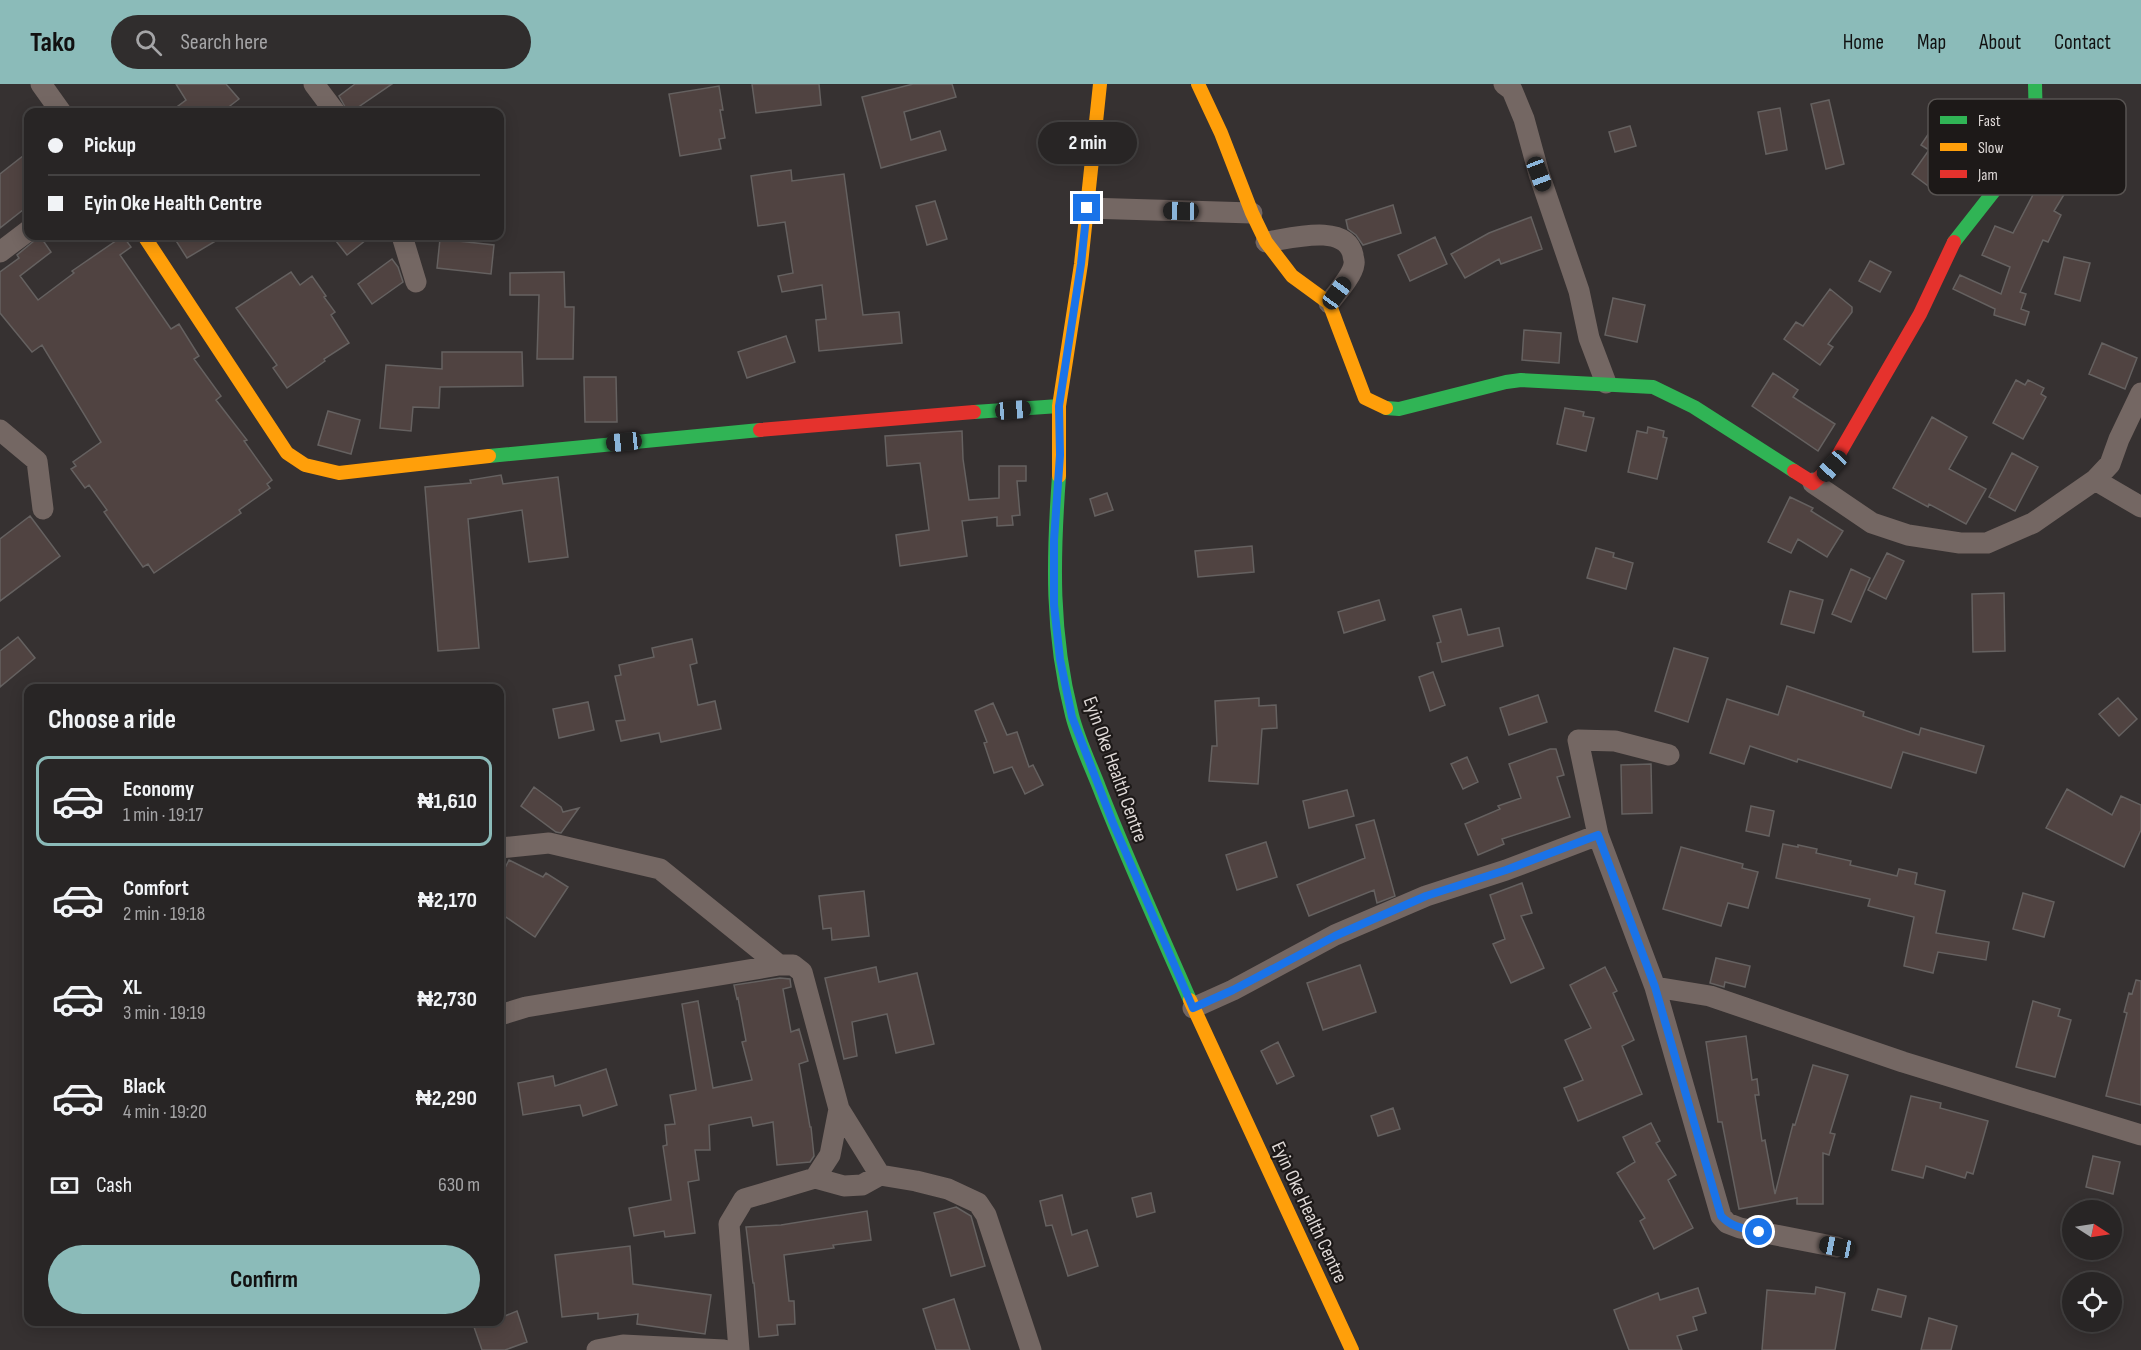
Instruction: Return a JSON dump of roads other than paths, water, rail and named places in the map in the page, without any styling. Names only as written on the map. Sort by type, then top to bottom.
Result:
[{"type":"street","points":[[41,84],[58,108]]},
{"type":"street","points":[[314,84],[332,108]]},
{"type":"street","name":"Eyin Oke Health Centre","points":[[1100,84],[1081,264],[1059,406],[1060,455],[1054,540],[1054,605],[1060,659],[1072,717],[1113,823],[1193,1008],[1352,1350]]},
{"type":"street","points":[[1198,84],[1266,242],[1292,276],[1329,303],[1365,398],[1381,407],[1399,409],[1521,380],[1653,387],[1694,407],[1872,523],[1908,535],[1960,543],[1987,543],[2033,523],[2095,480],[2110,464],[2141,393]]},
{"type":"street","points":[[1504,84],[1512,90],[1524,119],[1539,174],[1579,291],[1589,338],[1606,383]]},
{"type":"street","points":[[2035,84],[2035,99]]},
{"type":"street","points":[[1813,483],[1832,466],[1920,314],[1955,240],[1990,195]]},
{"type":"street","points":[[1087,208],[1252,213]]},
{"type":"street","points":[[0,252],[24,234]]},
{"type":"street","points":[[1266,242],[1329,234],[1340,237],[1351,248],[1354,264],[1345,282],[1329,303]]},
{"type":"street","points":[[147,240],[287,453],[298,464],[316,469],[339,473],[784,427],[1059,406]]},
{"type":"street","points":[[403,240],[416,282]]},
{"type":"street","points":[[0,430],[37,461],[44,509]]},
{"type":"street","points":[[2095,480],[2141,507]]},
{"type":"street","points":[[1669,755],[1615,741],[1578,740],[1598,835],[1655,987],[1721,1216],[1726,1223],[1740,1228],[1837,1247]]},
{"type":"street","points":[[1193,1008],[1233,990],[1335,936],[1426,896],[1506,870],[1598,835]]},
{"type":"street","points":[[504,848],[549,843],[660,869],[778,965]]},
{"type":"street","points":[[504,1014],[525,1007],[794,964],[802,972],[839,1109],[880,1175]]},
{"type":"street","points":[[1655,987],[1710,996],[1903,1062],[2141,1135]]},
{"type":"street","points":[[815,1178],[831,1155],[839,1109]]},
{"type":"street","points":[[739,1350],[729,1224],[744,1200],[815,1178],[844,1186],[862,1185],[880,1175],[948,1189],[978,1203],[986,1215],[1031,1350]]},
{"type":"street","points":[[597,1350],[623,1345],[724,1350]]}]
